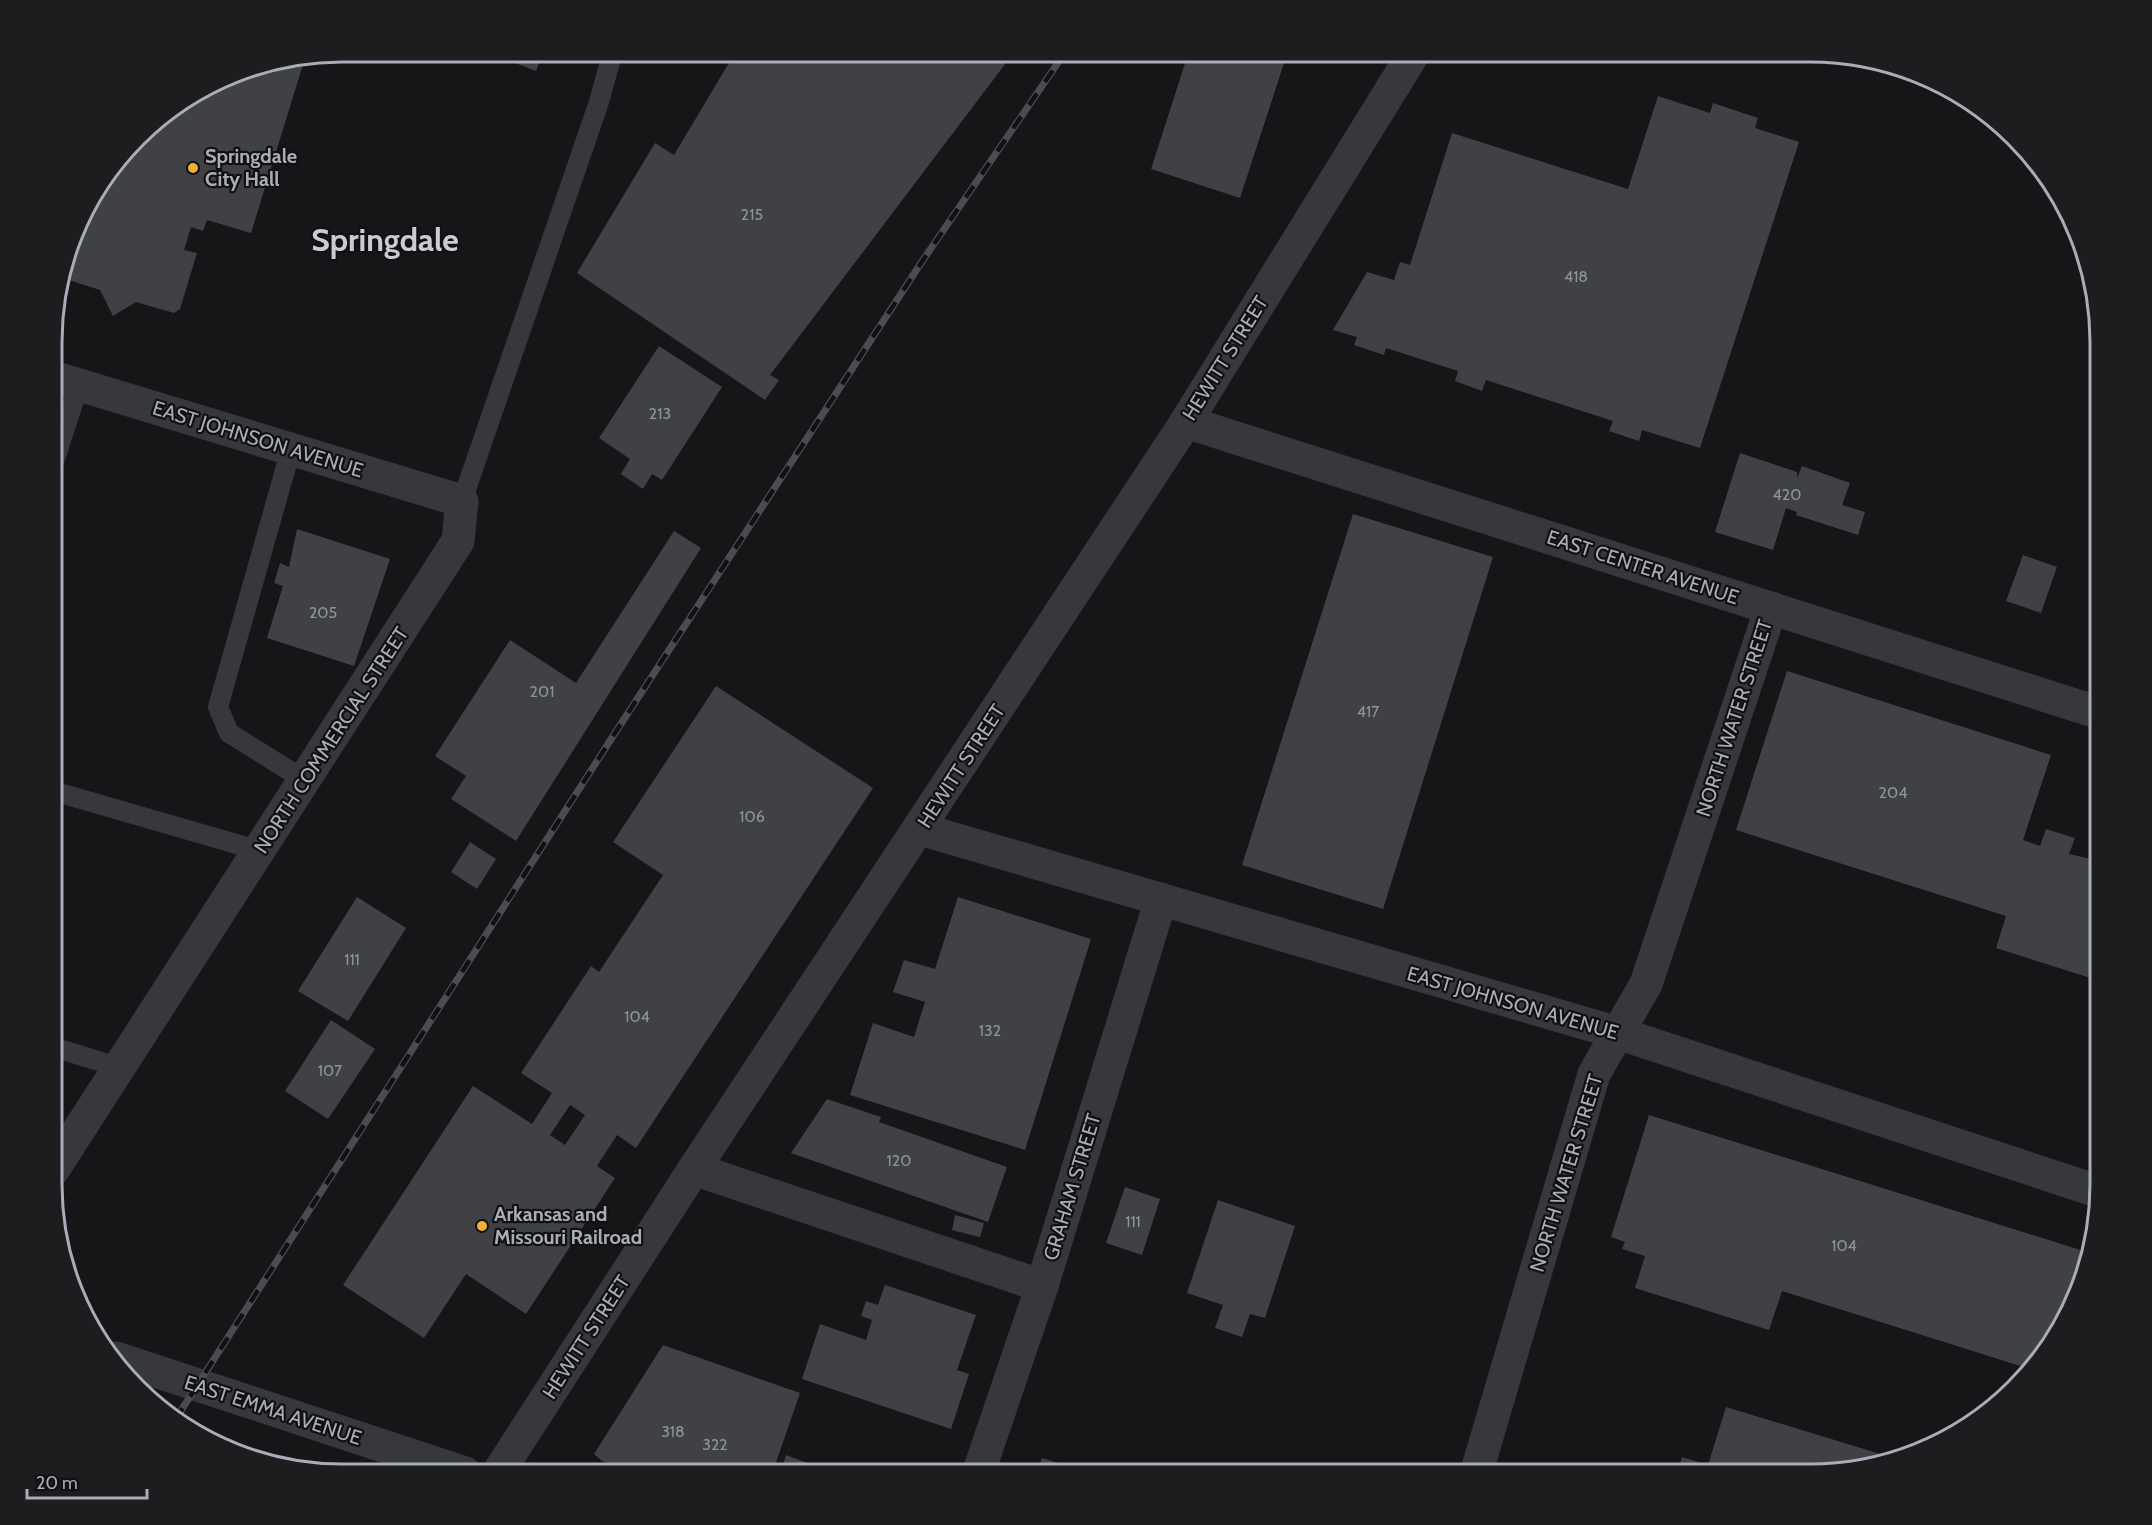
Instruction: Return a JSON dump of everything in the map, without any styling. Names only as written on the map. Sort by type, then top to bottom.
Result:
[{"type":"street","name":"HEWITT STREET","points":[[504,1464],[694,1169],[1186,422],[1408,62]]},
{"type":"street","name":"EAST JOHNSON AVENUE","points":[[66,381],[462,501]]},
{"type":"street","name":"EAST CENTER AVENUE","points":[[1186,422],[2090,710]]},
{"type":"street","name":"NORTH COMMERCIAL STREET","points":[[62,1156],[261,851],[458,541],[462,501]]},
{"type":"street","name":"NORTH WATER STREET","points":[[1479,1464],[1594,1074],[1646,984],[1771,608]]},
{"type":"street","name":"EAST JOHNSON AVENUE","points":[[920,829],[1618,1034],[2090,1189]]},
{"type":"street","name":"GRAHAM STREET","points":[[981,1464],[1042,1286],[1161,899]]},
{"type":"street","points":[[694,1169],[1042,1286]]},
{"type":"street","name":"EAST EMMA AVENUE","points":[[125,1361],[438,1464]]},
{"type":"lane","name":"NORTH COMMERCIAL STREET","points":[[462,501],[599,102],[610,62]]},
{"type":"lane","points":[[62,407],[66,381]]},
{"type":"lane","points":[[291,449],[218,707],[229,734],[306,781]]},
{"type":"lane","points":[[62,794],[261,851]]},
{"type":"lane","points":[[62,1050],[118,1067]]},
{"type":"building","points":[[512,62],[539,62],[536,71]]},
{"type":"building","points":[[729,62],[1007,62],[770,375],[779,380],[765,400],[577,273],[655,143],[674,155]]},
{"type":"building","points":[[1185,62],[1284,62],[1240,198],[1151,169]]},
{"type":"building","name":"Springdale City Hall","points":[[303,64],[251,233],[207,220],[203,231],[191,227],[184,250],[197,253],[180,309],[174,313],[136,302],[113,316],[100,290],[69,280],[84,232],[99,202],[119,171],[157,131],[171,119],[218,90],[252,76]]},
{"type":"building","points":[[1658,96],[1710,113],[1713,103],[1758,118],[1755,128],[1799,142],[1700,448],[1642,430],[1639,441],[1609,431],[1613,421],[1486,380],[1482,391],[1455,381],[1458,371],[1386,348],[1384,355],[1354,345],[1357,337],[1333,330],[1367,272],[1394,280],[1400,262],[1410,265],[1452,133],[1628,189]]},
{"type":"building","points":[[659,346],[722,387],[662,480],[652,474],[643,489],[621,474],[630,459],[599,438]]},
{"type":"building","points":[[1740,453],[1797,472],[1797,478],[1802,466],[1850,483],[1842,505],[1865,512],[1858,535],[1796,515],[1797,512],[1786,508],[1773,550],[1715,532]]},
{"type":"building","points":[[1353,514],[1493,557],[1383,909],[1242,865]]},
{"type":"building","points":[[297,529],[390,559],[354,666],[267,638],[283,586],[274,583],[280,563],[289,567]]},
{"type":"building","points":[[674,531],[701,548],[516,841],[451,799],[466,776],[435,756],[510,640],[576,683]]},
{"type":"building","points":[[2023,555],[2057,567],[2041,613],[2006,601]]},
{"type":"building","points":[[1787,671],[2051,755],[2023,840],[2040,846],[2046,829],[2075,838],[2069,854],[2090,859],[2090,978],[1996,948],[2006,916],[1736,830]]},
{"type":"building","points":[[716,686],[873,788],[636,1148],[617,1135],[597,1166],[615,1178],[526,1314],[466,1274],[424,1338],[343,1285],[473,1086],[532,1124],[552,1093],[521,1073],[591,966],[599,972],[663,875],[613,842]],"holes":[[[570,1105],[585,1115],[565,1145],[550,1135]]]},
{"type":"building","points":[[470,842],[496,859],[477,889],[451,872]]},
{"type":"building","points":[[357,897],[406,928],[348,1021],[298,991]]},
{"type":"building","points":[[958,897],[1091,939],[1025,1150],[850,1095],[873,1023],[914,1037],[925,1002],[893,992],[904,960],[935,969]]},
{"type":"building","points":[[331,1020],[375,1049],[328,1119],[285,1091]]},
{"type":"building","points":[[827,1099],[881,1117],[879,1122],[1007,1167],[988,1222],[791,1153]]},
{"type":"building","points":[[1649,1115],[2082,1251],[2062,1307],[2033,1354],[2022,1367],[1782,1291],[1769,1330],[1635,1288],[1645,1256],[1622,1249],[1625,1242],[1611,1237]]},
{"type":"building","points":[[1125,1187],[1160,1199],[1142,1255],[1106,1243]]},
{"type":"building","points":[[1218,1200],[1295,1226],[1265,1318],[1250,1314],[1242,1337],[1215,1328],[1223,1305],[1187,1293]]},
{"type":"building","points":[[955,1215],[984,1223],[980,1237],[952,1230]]},
{"type":"building","points":[[885,1285],[976,1315],[957,1370],[969,1374],[951,1429],[802,1379],[820,1324],[866,1340],[872,1320],[861,1316],[866,1301],[878,1305]]},
{"type":"building","points":[[663,1345],[800,1393],[775,1464],[610,1464],[594,1454]]},
{"type":"building","points":[[1726,1407],[1882,1454],[1828,1463],[1708,1464]]},
{"type":"building","points":[[786,1455],[810,1464],[783,1464]]},
{"type":"building","points":[[1682,1457],[1705,1464],[1680,1464]]},
{"type":"building","points":[[1042,1458],[1060,1464],[1040,1464]]},
{"type":"railway","points":[[180,1412],[615,733],[923,260],[1058,62]]},
{"type":"place","name":"Springdale City Hall","points":[[193,168]]},
{"type":"place","name":"Arkansas and Missouri Railroad","points":[[482,1226]]},
{"type":"district","name":"Springdale","points":[[385,240]]}]
